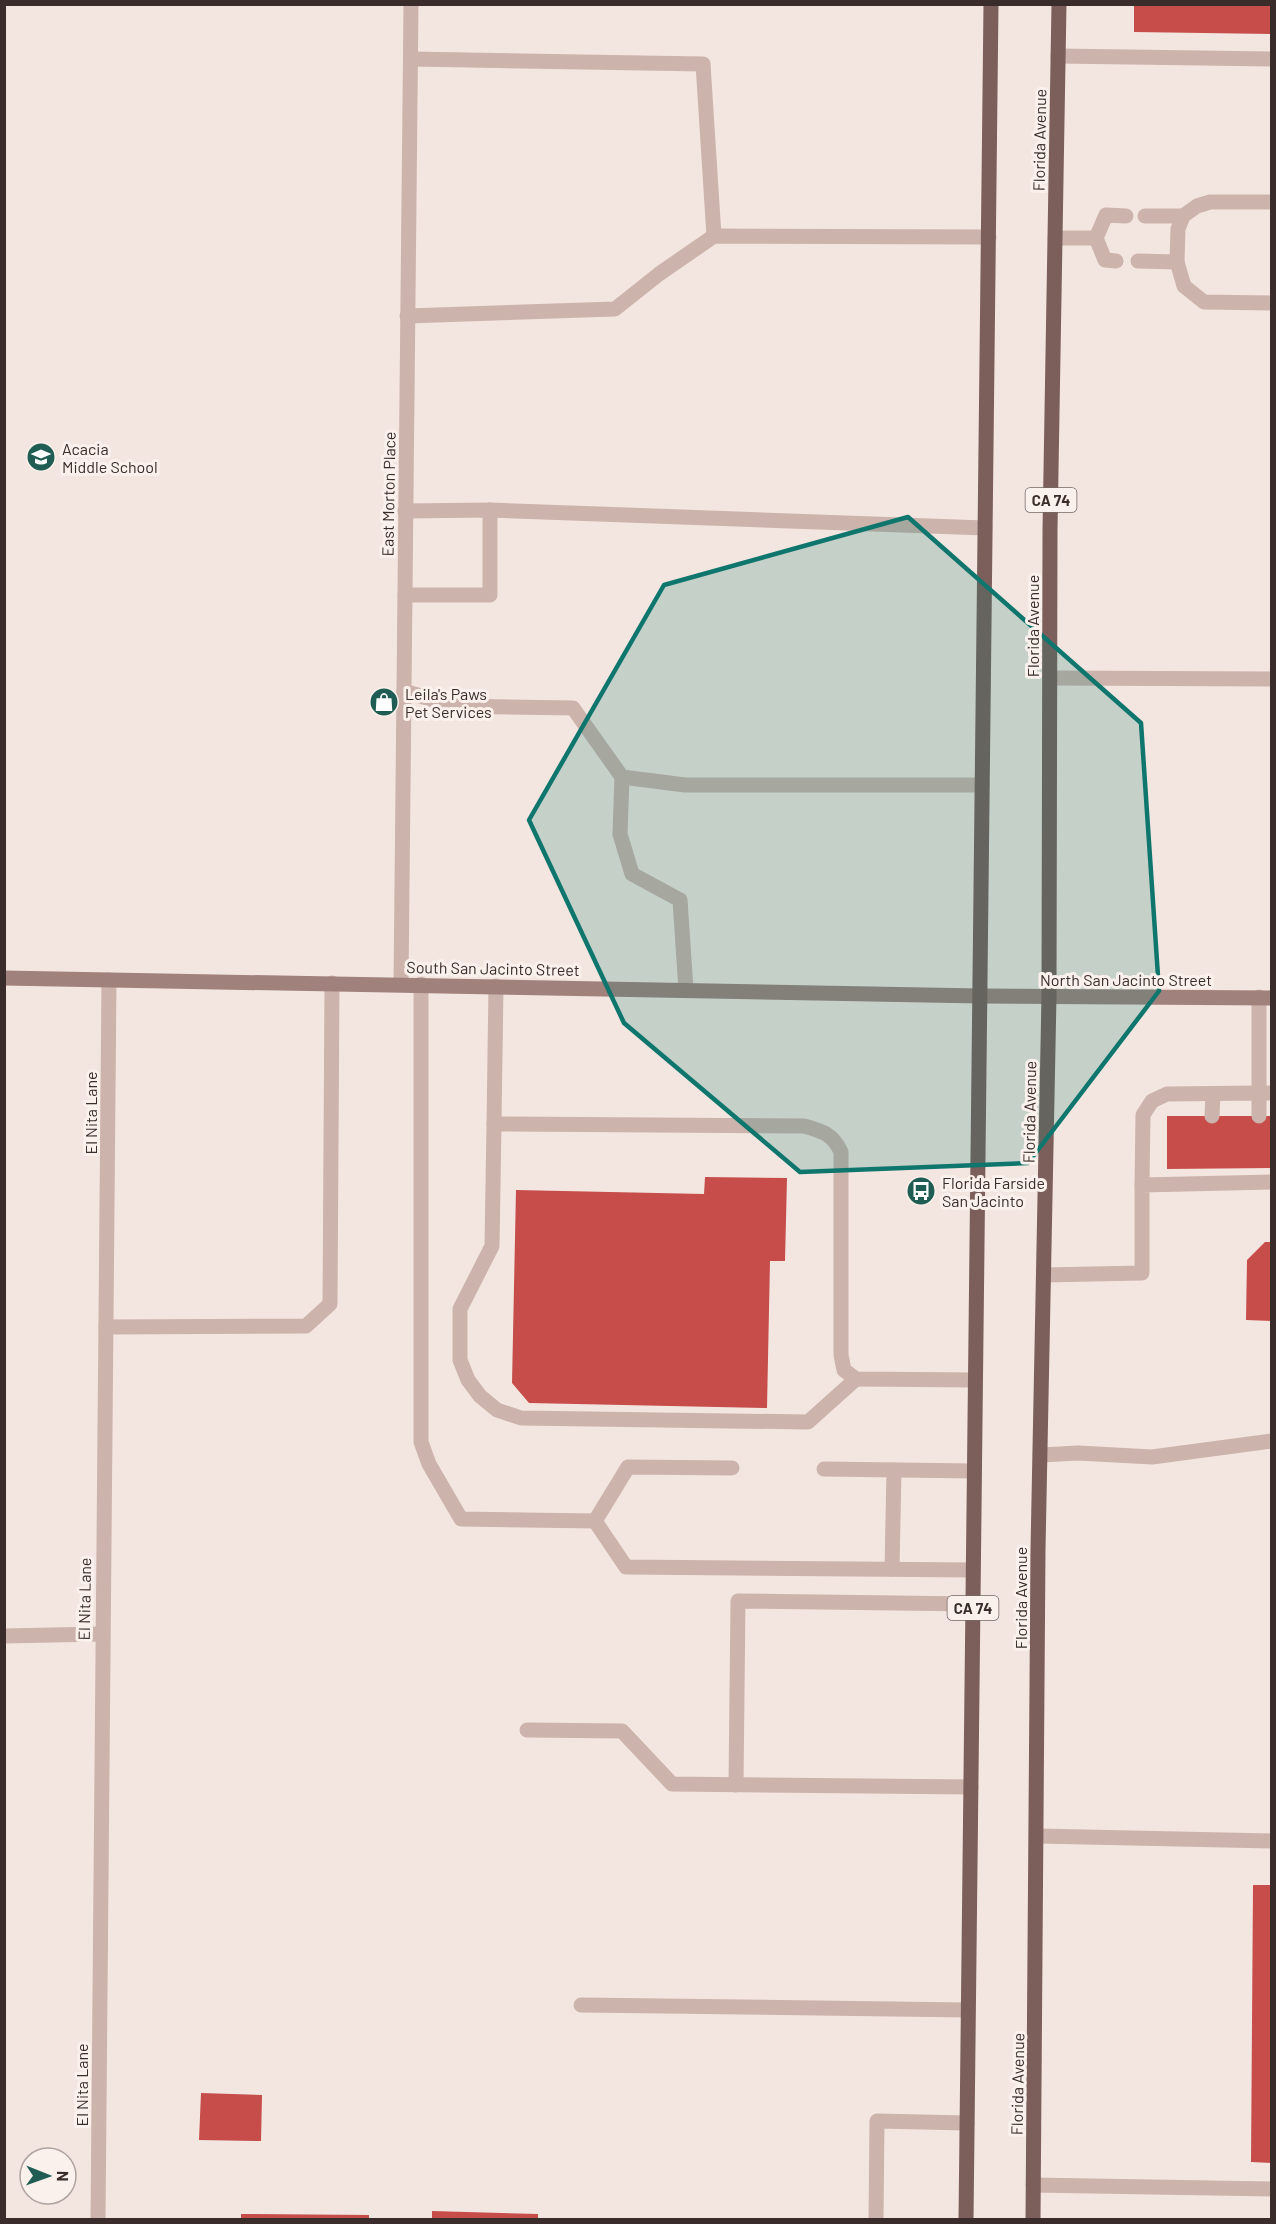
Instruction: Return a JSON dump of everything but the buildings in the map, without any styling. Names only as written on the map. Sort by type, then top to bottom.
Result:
[{"type":"main road","name":"CA 74","points":[[966,2220],[991,4]]},
{"type":"main road","name":"Florida Avenue","points":[[1033,2220],[1059,4]]},
{"type":"main road","name":"South San Jacinto Street","points":[[4,978],[980,996]]},
{"type":"main road","name":"North San Jacinto Street","points":[[980,996],[1265,998]]},
{"type":"street","name":"East Morton Place","points":[[400,984],[411,4]]},
{"type":"street","points":[[1058,56],[1272,59]]},
{"type":"street","points":[[411,59],[703,64],[714,236]]},
{"type":"street","points":[[1272,202],[1210,201],[1197,206],[1183,216],[1178,229],[1178,262],[1184,286],[1204,302],[1272,303]]},
{"type":"street","points":[[1116,261],[1105,260],[1096,238],[1106,215],[1126,216]]},
{"type":"street","points":[[1144,216],[1183,216]]},
{"type":"street","points":[[408,316],[615,309],[659,274],[714,236],[988,237]]},
{"type":"street","points":[[1055,238],[1096,238]]},
{"type":"street","points":[[1138,261],[1178,262]]},
{"type":"street","points":[[405,595],[490,596],[490,510]]},
{"type":"street","points":[[405,511],[490,510],[985,528]]},
{"type":"street","points":[[1050,678],[1272,679]]},
{"type":"street","points":[[404,691],[453,706],[573,708],[622,777],[620,834],[632,874],[680,900],[686,990]]},
{"type":"street","points":[[622,777],[685,785],[982,785]]},
{"type":"street","name":"El Nita Lane","points":[[98,2220],[101,1634],[109,980]]},
{"type":"street","points":[[106,1327],[306,1326],[330,1304],[333,983]]},
{"type":"street","points":[[421,984],[421,1442],[429,1464],[461,1519],[595,1521]]},
{"type":"street","points":[[496,986],[492,1246],[460,1309],[460,1360],[468,1380],[480,1396],[497,1410],[521,1418],[808,1422],[856,1379]]},
{"type":"street","points":[[1259,1116],[1265,1093],[1265,998]]},
{"type":"street","points":[[1044,1275],[1142,1274],[1143,1115],[1152,1101],[1167,1094],[1265,1093]]},
{"type":"street","points":[[1212,1116],[1213,1094]]},
{"type":"street","points":[[495,1124],[804,1126],[826,1132],[837,1142],[841,1152],[841,1356],[844,1370],[856,1379],[975,1380]]},
{"type":"street","points":[[1143,1185],[1212,1176],[1263,1178]]},
{"type":"street","points":[[1041,1455],[1078,1453],[1152,1457],[1272,1442]]},
{"type":"street","points":[[595,1521],[628,1467],[732,1468]]},
{"type":"street","points":[[824,1469],[974,1471]]},
{"type":"street","points":[[892,1569],[894,1470]]},
{"type":"street","points":[[595,1521],[626,1567],[973,1570]]},
{"type":"street","points":[[736,1785],[738,1601],[973,1604]]},
{"type":"street","points":[[4,1636],[101,1634]]},
{"type":"street","points":[[527,1730],[622,1731],[672,1784],[971,1787]]},
{"type":"street","points":[[1038,1836],[1272,1841]]},
{"type":"street","points":[[581,2005],[968,2010]]},
{"type":"street","points":[[876,2220],[878,2121],[967,2123]]},
{"type":"street","points":[[1033,2185],[1272,2189]]},
{"type":"highlighted area","points":[[908,517],[1141,723],[1159,991],[1028,1163],[800,1172],[624,1023],[529,820],[664,585]]},
{"type":"place","name":"Acacia Middle School","points":[[41,457]]},
{"type":"place","name":"Leila's Paws Pet Services","points":[[384,702]]},
{"type":"place","name":"Florida Farside San Jacinto","points":[[921,1191]]}]
